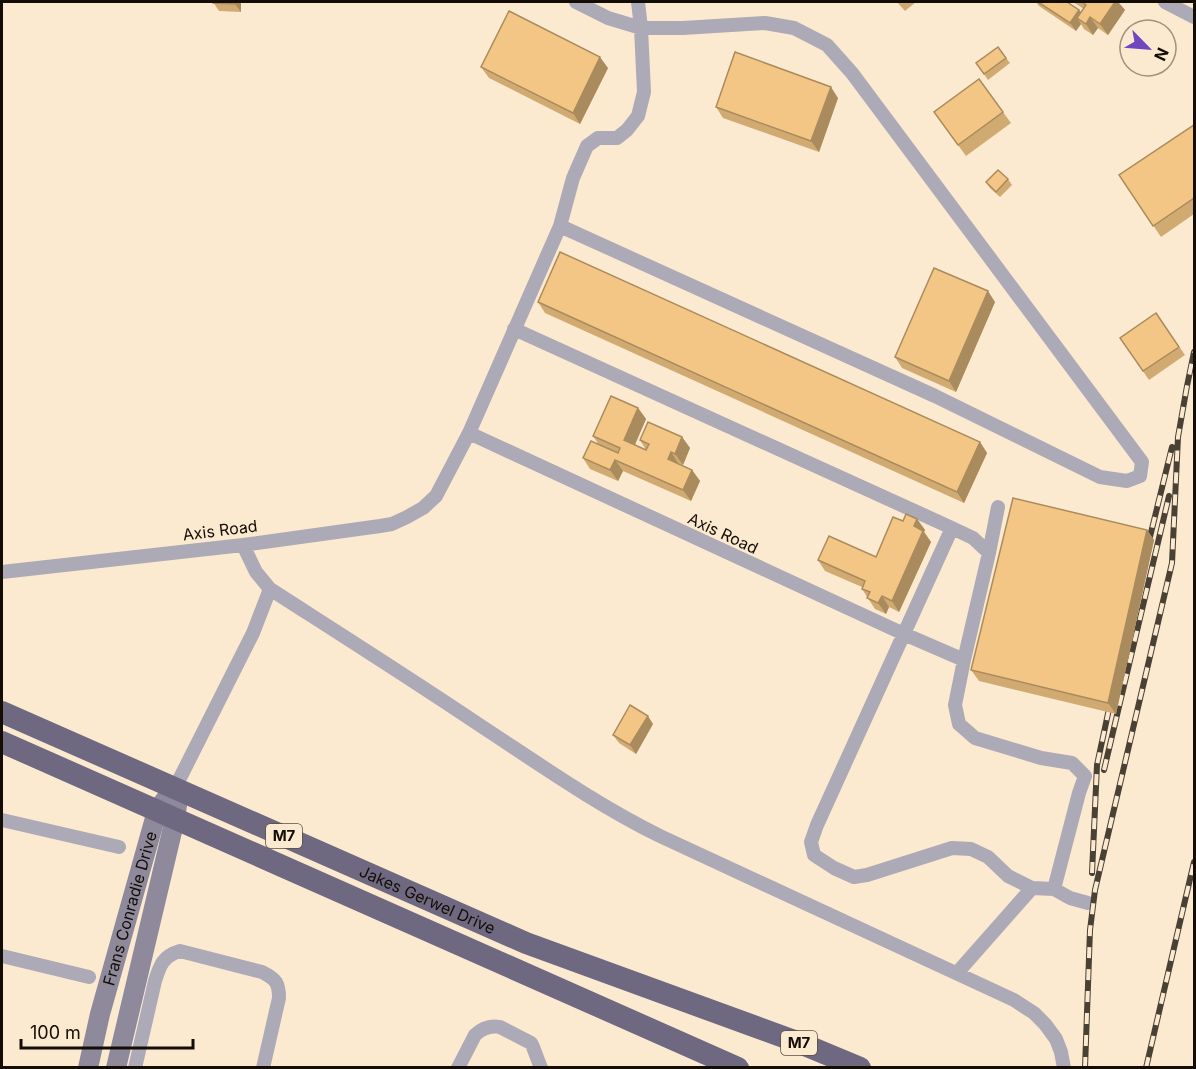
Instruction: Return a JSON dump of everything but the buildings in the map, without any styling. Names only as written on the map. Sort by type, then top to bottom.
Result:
[{"type":"highway","name":"Jakes Gerwel Drive","points":[[2,712],[178,785],[526,943],[793,1041],[860,1068]]},
{"type":"highway","name":"Jakes Gerwel Drive","points":[[2,742],[738,1068]]},
{"type":"main road","name":"Frans Conradie Drive","points":[[88,1068],[100,1014],[178,785]]},
{"type":"main road","name":"Frans Conradie Drive","points":[[116,1068],[166,815]]},
{"type":"street","points":[[560,226],[935,396],[1100,477],[1128,481],[1140,476],[1142,462],[852,73],[827,45],[794,28],[765,23],[641,28],[608,18],[576,2]]},
{"type":"street","name":"Axis Road","points":[[2,572],[243,545],[380,526],[407,518],[423,508],[436,496],[469,434],[560,226],[573,178],[587,146],[598,138],[617,138],[639,116],[644,92],[638,2]]},
{"type":"street","points":[[1165,2],[1194,17]]},
{"type":"street","points":[[514,329],[952,528],[973,538],[989,553]]},
{"type":"street","name":"Axis Road","points":[[469,434],[964,660]]},
{"type":"street","points":[[998,507],[955,705],[959,724],[975,738],[1041,758],[1072,763],[1085,776],[1054,889]]},
{"type":"street","points":[[952,528],[816,825],[812,842],[814,855],[854,877],[952,848],[971,849],[988,857],[1008,876],[1032,888],[1054,889],[1070,898],[1088,903]]},
{"type":"street","points":[[243,545],[256,572],[270,589],[574,787],[639,826],[1014,1000],[1034,1013],[1045,1024],[1056,1039],[1064,1068]]},
{"type":"street","points":[[178,785],[253,633],[270,589]]},
{"type":"street","points":[[2,820],[119,847]]},
{"type":"street","points":[[957,973],[1032,888]]},
{"type":"street","points":[[135,1068],[159,968],[171,953],[180,951],[262,972],[276,981],[279,987],[279,998],[262,1068]]},
{"type":"street","points":[[2,956],[89,977]]},
{"type":"street","points":[[458,1068],[475,1035],[487,1027],[495,1026],[531,1043],[541,1068]]},
{"type":"railway","points":[[1085,1068],[1090,930],[1095,890],[1172,563],[1178,437],[1194,352]]},
{"type":"railway","points":[[1147,549],[1172,447]]},
{"type":"railway","points":[[1104,770],[1169,496]]},
{"type":"railway","points":[[1092,873],[1097,765],[1112,695]]},
{"type":"railway","points":[[1146,1068],[1194,862]]}]
